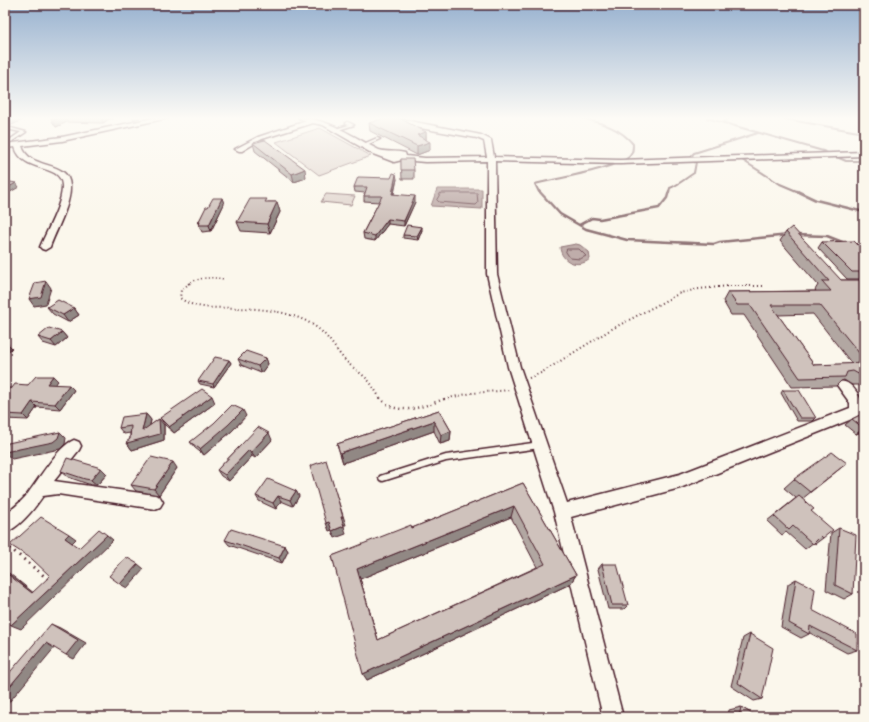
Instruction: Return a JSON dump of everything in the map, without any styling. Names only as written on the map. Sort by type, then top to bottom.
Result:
[{"type":"street","points":[[20,152],[27,161],[55,170],[63,176],[65,180],[64,199],[45,247]]},
{"type":"street","points":[[378,152],[388,156],[396,153],[402,155],[402,158],[425,160],[491,159],[620,162],[864,154]]},
{"type":"street","points":[[490,152],[491,159],[492,274],[520,386],[562,512],[613,717]]},
{"type":"street","points":[[562,512],[680,481],[860,409],[843,384]]},
{"type":"street","points":[[5,525],[30,502],[60,461],[74,446]]},
{"type":"street","points":[[39,490],[58,487],[155,502]]},
{"type":"lane","points":[[383,478],[446,458],[540,445]]},
{"type":"path","points":[[224,279],[212,276],[202,277],[190,282],[181,290],[180,298],[185,303],[201,307],[262,310],[310,323],[329,337],[345,360],[368,380],[384,403],[393,408],[405,409],[422,408],[458,395],[520,386],[610,330],[680,293],[699,289],[729,286],[763,286]]},
{"type":"path","points":[[5,544],[51,581]]},
{"type":"shaded area","points":[[289,152],[363,152],[371,156],[319,175]]},
{"type":"shaded area","points":[[326,194],[355,196],[351,205],[321,202]]},
{"type":"water","points":[[437,189],[482,189],[482,209],[431,206]]},
{"type":"water","points":[[576,244],[580,245],[589,252],[590,259],[585,262],[575,264],[563,257],[560,247]]},
{"type":"building","points":[[264,152],[281,152],[305,169],[292,174]]},
{"type":"building","points":[[401,159],[413,159],[414,170],[401,170]]},
{"type":"building","points":[[393,173],[396,174],[392,194],[415,196],[404,221],[388,219],[375,236],[363,233],[382,196],[364,196],[367,187],[354,187],[358,177],[391,178]]},
{"type":"building","points":[[5,181],[16,183],[5,189]]},
{"type":"building","points":[[213,198],[222,198],[209,225],[199,225],[200,222],[198,223],[206,207],[208,207]]},
{"type":"building","points":[[250,199],[267,199],[265,202],[277,202],[267,224],[237,222]]},
{"type":"building","points":[[407,225],[422,227],[417,236],[403,235]]},
{"type":"building","points":[[792,227],[841,280],[864,280],[864,359],[820,305],[771,305],[814,365],[864,363],[864,376],[853,371],[847,372],[845,377],[800,378],[750,305],[737,305],[728,292],[831,291],[822,281],[829,281],[786,232]]},
{"type":"building","points":[[854,241],[864,251],[864,272],[852,272],[822,242]]},
{"type":"building","points":[[46,281],[41,297],[29,299],[35,283]]},
{"type":"building","points":[[58,300],[74,308],[63,315],[47,307]]},
{"type":"building","points":[[49,328],[62,332],[51,341],[38,337]]},
{"type":"building","points":[[246,351],[266,358],[258,366],[238,359]]},
{"type":"building","points":[[215,357],[229,360],[213,384],[198,381]]},
{"type":"building","points":[[36,376],[53,376],[47,384],[69,385],[55,404],[32,402],[23,415],[5,414],[5,393],[9,388],[12,388],[15,384],[28,385]]},
{"type":"building","points":[[202,389],[212,396],[169,427],[160,418]]},
{"type":"building","points":[[783,390],[799,390],[816,418],[800,418]]},
{"type":"building","points":[[232,405],[243,410],[228,425],[200,449],[190,442],[214,423]]},
{"type":"building","points":[[439,410],[451,431],[441,435],[434,421],[340,453],[337,444]]},
{"type":"building","points":[[864,413],[864,428],[863,428],[852,419]]},
{"type":"building","points":[[146,414],[142,431],[159,419],[160,434],[127,443],[126,442],[130,439],[131,426],[119,428],[122,417]]},
{"type":"building","points":[[258,427],[269,433],[251,452],[249,450],[225,475],[217,470],[241,445]]},
{"type":"building","points":[[60,432],[58,438],[53,442],[5,452],[8,443]]},
{"type":"building","points":[[832,452],[847,463],[810,492],[794,479]]},
{"type":"building","points":[[151,457],[173,462],[154,489],[131,485]]},
{"type":"building","points":[[67,458],[101,468],[91,480],[85,479],[61,471]]},
{"type":"building","points":[[326,460],[343,517],[341,517],[344,526],[332,531],[329,522],[326,523],[310,466]]},
{"type":"building","points":[[268,479],[296,491],[290,500],[278,496],[273,503],[256,496]]},
{"type":"building","points":[[523,483],[576,575],[363,674],[332,556],[411,525],[412,528]],"holes":[[[514,506],[545,564],[378,640],[357,569]]]},
{"type":"building","points":[[799,496],[814,509],[811,511],[833,530],[823,538],[821,536],[813,544],[793,526],[789,530],[774,516]]},
{"type":"building","points":[[41,517],[69,534],[65,538],[79,548],[99,529],[107,535],[11,625],[5,619],[5,572],[32,593],[50,576],[32,559],[10,545]]},
{"type":"building","points":[[839,528],[856,535],[853,594],[835,585]]},
{"type":"building","points":[[231,529],[285,546],[279,558],[225,540]]},
{"type":"building","points":[[126,557],[138,564],[120,584],[109,576]]},
{"type":"building","points":[[602,564],[617,564],[628,605],[612,605]]},
{"type":"building","points":[[796,579],[815,589],[812,610],[857,634],[857,650],[810,626],[809,634],[789,623]]},
{"type":"building","points":[[51,624],[78,640],[66,655],[46,643],[5,692],[5,678]]},
{"type":"building","points":[[750,634],[773,648],[762,699],[738,683]]},
{"type":"building","points":[[741,707],[757,717],[739,717]]},
{"type":"waterway","points":[[539,192],[535,184],[586,173],[613,165],[630,156],[632,152]]},
{"type":"waterway","points":[[669,192],[670,188],[694,173],[696,162],[692,155],[698,152]]},
{"type":"waterway","points":[[825,152],[846,161],[864,161]]},
{"type":"waterway","points":[[828,153],[864,152]]},
{"type":"waterway","points":[[742,160],[780,184],[799,192]]},
{"type":"waterway","points":[[539,191],[560,214],[579,225]]},
{"type":"waterway","points":[[579,225],[592,218],[600,219],[659,208],[667,198],[669,191]]},
{"type":"waterway","points":[[797,191],[816,200],[864,212]]},
{"type":"waterway","points":[[579,225],[586,229],[627,240],[714,244],[720,242],[789,235]]},
{"type":"waterway","points":[[795,235],[827,236],[845,243]]}]
